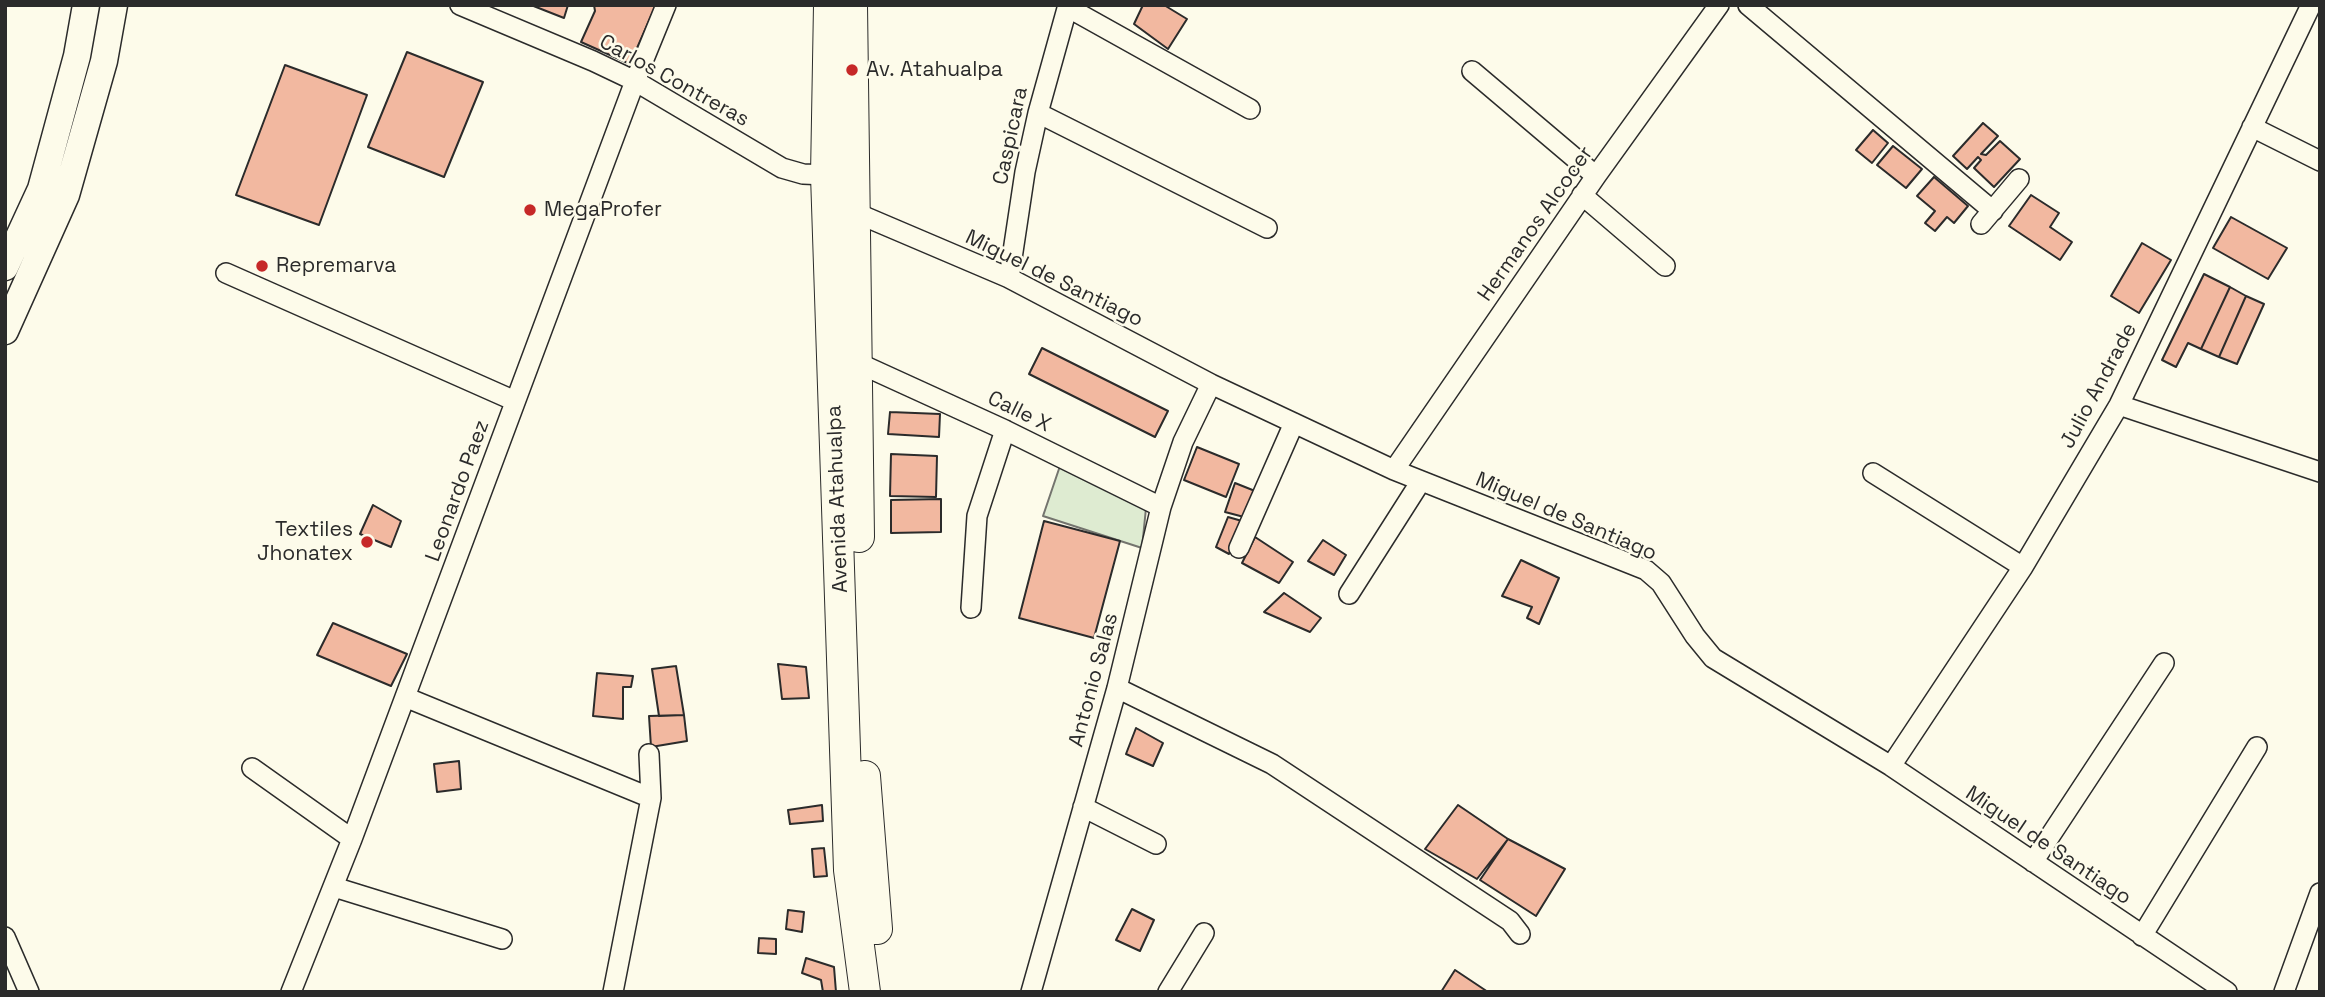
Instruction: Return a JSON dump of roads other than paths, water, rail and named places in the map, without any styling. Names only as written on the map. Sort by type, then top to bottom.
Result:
[{"type":"highway","name":"Avenida Atahualpa","points":[[829,5],[827,175],[849,870],[865,992]]},
{"type":"highway","name":"Avenida Atahualpa","points":[[852,5],[863,728],[873,894],[885,992]]},
{"type":"main road","points":[[5,267],[41,189],[77,56],[86,5]]},
{"type":"main road","points":[[5,331],[66,195],[104,61],[114,5]]},
{"type":"street","name":"Carlos Contreras","points":[[460,5],[635,81],[782,168],[803,174],[827,175]]},
{"type":"street","name":"Leonardo Paez","points":[[291,992],[334,887],[635,81],[666,5]]},
{"type":"street","name":"Hermanos Alcocer","points":[[1394,470],[1596,176],[1719,5]]},
{"type":"street","points":[[1748,5],[1987,217],[2019,179]]},
{"type":"street","name":"Julio Andrade","points":[[1891,766],[2023,567],[2119,405],[2311,5]]},
{"type":"street","points":[[1067,6],[1250,109]]},
{"type":"street","name":"Caspicara","points":[[1009,278],[1025,172],[1067,6]]},
{"type":"street","points":[[1472,71],[1596,176]]},
{"type":"street","points":[[1038,113],[1266,228]]},
{"type":"street","points":[[2252,127],[2320,161]]},
{"type":"street","points":[[1583,195],[1665,265]]},
{"type":"street","name":"Miguel de Santiago","points":[[854,212],[1009,278],[1211,384],[1394,470],[1646,570],[1661,583],[1695,636],[1713,658],[1891,766],[2227,992]]},
{"type":"street","points":[[226,273],[515,401]]},
{"type":"street","name":"Calle X","points":[[856,362],[1005,430],[1161,507]]},
{"type":"street","name":"Antonio Salas","points":[[1031,992],[1117,688],[1161,507],[1184,442],[1211,384]]},
{"type":"street","points":[[2119,405],[2320,471]]},
{"type":"street","points":[[1239,548],[1294,423]]},
{"type":"street","points":[[971,608],[977,516],[1005,430]]},
{"type":"street","points":[[1873,474],[2023,567]]},
{"type":"street","points":[[1349,594],[1422,481]]},
{"type":"street","points":[[2033,862],[2164,663]]},
{"type":"street","points":[[1117,688],[1272,764],[1510,921],[1520,934]]},
{"type":"street","points":[[405,697],[651,798]]},
{"type":"street","points":[[2142,936],[2257,747]]},
{"type":"street","points":[[613,992],[651,798],[649,754]]},
{"type":"street","points":[[252,768],[352,839]]},
{"type":"street","points":[[1083,807],[1156,844]]},
{"type":"street","points":[[334,887],[502,939]]},
{"type":"street","points":[[2284,992],[2320,893]]},
{"type":"street","points":[[1168,992],[1204,933]]},
{"type":"street","points":[[5,937],[29,992]]},
{"type":"place","name":"Av. Atahualpa","points":[[852,70]]},
{"type":"place","name":"MegaProfer","points":[[530,210]]},
{"type":"place","name":"Repremarva","points":[[262,266]]},
{"type":"place","name":"Textiles Jhonatex","points":[[367,542]]}]
